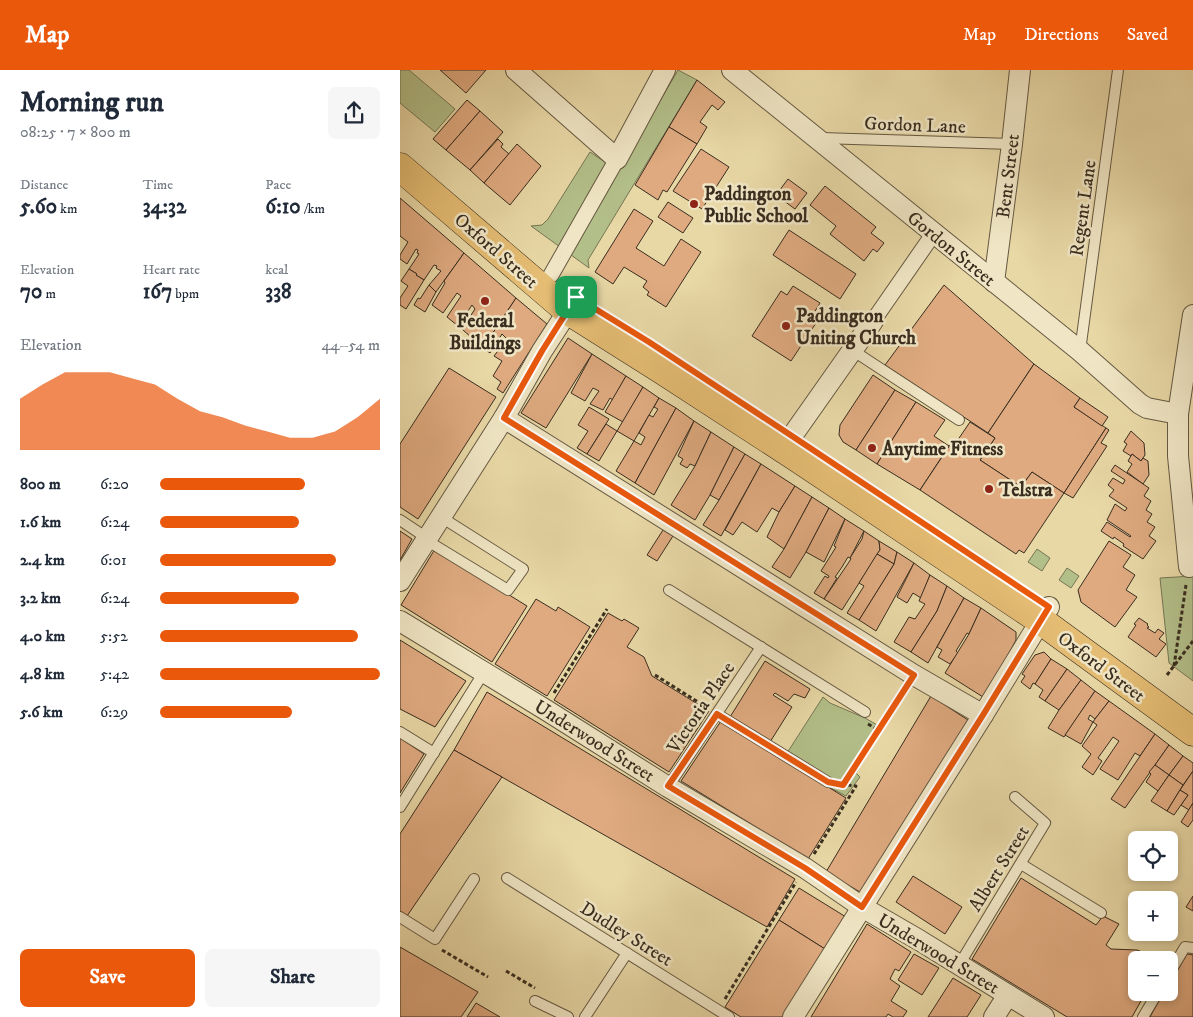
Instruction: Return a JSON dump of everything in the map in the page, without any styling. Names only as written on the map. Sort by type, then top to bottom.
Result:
[{"type":"main road","name":"Oxford Street","points":[[400,147],[551,276],[572,303],[649,342],[792,436],[1044,613],[1193,732]]},
{"type":"main road","name":"Oxford Street","points":[[400,167],[572,303],[662,370],[1044,613],[1193,712]]},
{"type":"street","points":[[516,70],[617,159]]},
{"type":"street","points":[[551,276],[665,70]]},
{"type":"street","name":"Gordon Street","points":[[732,70],[1080,352],[1140,404],[1147,408],[1178,414]]},
{"type":"street","name":"Bent Street","points":[[994,282],[1020,70]]},
{"type":"street","points":[[792,436],[934,233]]},
{"type":"street","points":[[400,581],[504,418],[572,303]]},
{"type":"street","points":[[1191,567],[1185,456],[1178,414],[1193,315]]},
{"type":"street","points":[[504,418],[914,675],[983,715]]},
{"type":"street","points":[[793,1017],[983,715],[1044,613]]},
{"type":"street","name":"Underwood Street","points":[[400,621],[805,868],[862,907],[1044,1017]]},
{"type":"street","points":[[994,1017],[1008,996]]},
{"type":"lane","name":"Regent Lane","points":[[1080,352],[1118,70]]},
{"type":"lane","name":"Gordon Lane","points":[[817,138],[1012,144]]},
{"type":"lane","points":[[852,350],[959,420]]},
{"type":"lane","points":[[400,520],[508,590],[523,569],[441,517]]},
{"type":"lane","points":[[669,590],[865,712]]},
{"type":"lane","name":"Victoria Place","points":[[668,786],[761,647]]},
{"type":"lane","points":[[400,807],[484,672]]},
{"type":"lane","points":[[717,714],[828,782]]},
{"type":"lane","points":[[400,732],[434,753]]},
{"type":"lane","name":"Albert Street","points":[[959,965],[1045,824],[1015,797]]},
{"type":"lane","points":[[1021,864],[1101,913]]},
{"type":"lane","name":"Dudley Street","points":[[507,878],[729,1017]]},
{"type":"lane","points":[[400,917],[436,939],[474,879]]},
{"type":"lane","points":[[1178,959],[1185,947],[1193,948]]},
{"type":"lane","points":[[585,1017],[627,953]]},
{"type":"lane","points":[[1143,1017],[1153,1001]]},
{"type":"lane","points":[[535,1002],[568,1017]]},
{"type":"path","points":[[1174,666],[1191,567]]},
{"type":"path","points":[[546,710],[555,691],[607,609]]},
{"type":"path","points":[[1167,675],[1193,641]]},
{"type":"path","points":[[655,675],[717,714]]},
{"type":"path","points":[[843,785],[914,675]]},
{"type":"path","points":[[864,739],[870,743]]},
{"type":"path","points":[[718,1010],[856,786],[828,782]]},
{"type":"path","points":[[436,939],[440,949],[488,977]]},
{"type":"path","points":[[506,970],[536,989],[539,993],[535,1002]]},
{"type":"green space","points":[[400,70],[409,70],[455,109],[435,132],[400,103]]},
{"type":"green space","points":[[678,70],[697,80],[588,260],[589,268],[531,226],[542,225],[548,219],[590,152],[608,164],[628,156]]},
{"type":"green space","points":[[1037,549],[1050,558],[1042,571],[1028,562]]},
{"type":"green space","points":[[1067,568],[1079,576],[1071,588],[1059,580]]},
{"type":"green space","points":[[1193,576],[1193,681],[1169,663],[1160,578]]},
{"type":"green space","points":[[823,697],[830,703],[865,718],[884,729],[856,773],[860,777],[846,796],[825,785],[787,753]]},
{"type":"building","points":[[440,70],[486,70],[466,93]]},
{"type":"building","points":[[697,80],[725,102],[718,110],[712,105],[700,122],[707,127],[697,144],[669,127]]},
{"type":"building","points":[[467,100],[480,111],[446,150],[433,139]]},
{"type":"building","points":[[480,111],[503,132],[470,170],[446,150]]},
{"type":"building","points":[[669,127],[697,144],[667,192],[663,190],[658,200],[635,185]]},
{"type":"building","points":[[498,139],[503,144],[501,147],[509,154],[484,183],[470,170]]},
{"type":"building","points":[[517,144],[541,166],[510,205],[484,183]]},
{"type":"building","points":[[701,149],[729,167],[702,209],[673,191]]},
{"type":"building","points":[[788,179],[807,193],[795,209],[776,195]]},
{"type":"building","points":[[825,186],[876,227],[871,233],[884,243],[877,252],[873,249],[864,261],[830,234],[836,226],[810,205]]},
{"type":"building","points":[[400,198],[464,253],[436,292],[429,285],[441,271],[436,268],[437,266],[434,265],[424,280],[409,269],[419,254],[417,253],[418,250],[416,249],[407,264],[400,259],[400,255],[408,242],[400,236]]},
{"type":"building","points":[[668,202],[693,218],[683,233],[658,217]]},
{"type":"building","points":[[634,209],[653,221],[636,248],[664,266],[681,239],[701,252],[666,307],[647,295],[649,292],[643,287],[647,281],[624,267],[613,284],[595,272]]},
{"type":"building","points":[[789,230],[856,274],[840,299],[773,255]]},
{"type":"building","name":"Federal Buildings","points":[[464,253],[516,298],[483,348],[462,329],[475,309],[472,305],[458,326],[447,317],[461,296],[457,293],[443,313],[432,305],[445,283],[444,281]]},
{"type":"building","points":[[409,269],[424,280],[406,309],[400,305],[400,298],[408,286],[401,281]]},
{"type":"building","points":[[429,285],[436,292],[425,312],[414,305]]},
{"type":"building","points":[[944,285],[1034,364],[988,433],[885,365]]},
{"type":"building","name":"Paddington Uniting Church","points":[[793,286],[820,303],[814,313],[820,317],[791,361],[752,336],[781,291],[787,295]]},
{"type":"building","points":[[516,298],[547,324],[503,393],[497,389],[501,382],[493,376],[502,361],[494,356],[507,339],[502,334],[490,353],[483,348]]},
{"type":"building","points":[[568,338],[592,354],[546,428],[521,413]]},
{"type":"building","points":[[592,354],[626,376],[613,400],[610,398],[603,410],[590,404],[599,391],[593,388],[585,401],[571,393]]},
{"type":"building","points":[[1034,364],[1080,398],[1074,407],[1106,428],[1064,493],[1032,472],[1021,487],[980,460],[995,438],[988,433]]},
{"type":"building","points":[[449,368],[496,397],[418,519],[400,507],[400,444]]},
{"type":"building","points":[[873,375],[895,390],[856,450],[843,442],[839,435],[840,425]]},
{"type":"building","points":[[626,376],[643,387],[623,422],[605,412]]},
{"type":"building","points":[[643,387],[659,398],[634,441],[617,431]]},
{"type":"building","points":[[895,390],[916,402],[877,464],[856,450]]},
{"type":"building","points":[[659,398],[676,408],[635,483],[616,471],[634,441],[641,445],[645,437],[639,433],[649,415],[653,417],[658,409],[654,407]]},
{"type":"building","points":[[1080,398],[1108,417],[1102,426],[1074,407]]},
{"type":"building","points":[[916,402],[945,420],[934,436],[949,446],[920,490],[877,464]]},
{"type":"building","points":[[589,407],[609,419],[587,454],[577,448],[588,431],[578,425]]},
{"type":"building","points":[[676,408],[694,421],[654,495],[635,483]]},
{"type":"building","points":[[694,421],[711,432],[695,466],[690,464],[687,468],[680,464],[683,459],[678,456]]},
{"type":"building","name":"Telstra","points":[[970,422],[995,438],[980,460],[1021,487],[1032,472],[1064,493],[1024,553],[1019,550],[1016,554],[920,490],[952,442],[955,444]]},
{"type":"building","points":[[606,424],[617,431],[599,461],[587,454]]},
{"type":"building","points":[[1106,428],[1109,430],[1101,443],[1107,446],[1073,498],[1064,493]]},
{"type":"building","points":[[1131,431],[1144,443],[1145,455],[1141,461],[1132,454],[1131,456],[1123,451],[1127,444],[1124,442]]},
{"type":"building","points":[[711,432],[734,447],[695,520],[671,505],[695,466]]},
{"type":"building","points":[[734,447],[745,454],[719,500],[710,495]]},
{"type":"building","points":[[745,454],[761,464],[721,536],[703,525]]},
{"type":"building","points":[[1132,454],[1141,461],[1143,458],[1148,461],[1149,475],[1143,484],[1127,472],[1132,464],[1128,461]]},
{"type":"building","points":[[761,464],[795,486],[779,512],[772,508],[757,532],[742,522],[733,535],[725,530]]},
{"type":"building","points":[[1115,465],[1149,488],[1144,496],[1151,501],[1146,510],[1152,514],[1147,522],[1155,527],[1149,536],[1156,541],[1143,559],[1123,546],[1124,544],[1114,537],[1113,539],[1101,531],[1107,522],[1131,536],[1107,520],[1115,504],[1125,511],[1127,508],[1109,496],[1114,490],[1108,485],[1113,478],[1123,484],[1125,480],[1111,471]]},
{"type":"building","points":[[795,486],[812,497],[784,549],[767,537],[779,512]]},
{"type":"building","points":[[812,497],[829,508],[790,578],[772,567]]},
{"type":"building","points":[[829,508],[845,519],[824,562],[806,552]]},
{"type":"building","points":[[845,519],[864,531],[850,558],[848,557],[835,577],[837,578],[824,599],[814,593],[825,576],[828,578],[829,576],[821,571],[836,547],[834,546]]},
{"type":"building","points":[[663,530],[673,536],[657,561],[647,555]]},
{"type":"building","points":[[400,531],[412,539],[400,560]]},
{"type":"building","points":[[864,531],[879,541],[880,550],[842,610],[824,599],[851,559],[862,539]]},
{"type":"building","points":[[879,541],[897,552],[894,564],[877,554],[880,550]]},
{"type":"building","points":[[1109,541],[1131,555],[1123,567],[1135,575],[1126,590],[1137,597],[1115,627],[1081,602],[1078,590]]},
{"type":"building","points":[[435,549],[527,606],[492,662],[401,605]]},
{"type":"building","points":[[897,552],[914,563],[876,631],[859,620],[894,564]]},
{"type":"building","points":[[877,554],[894,564],[859,620],[847,613],[864,586],[859,583]]},
{"type":"building","points":[[914,563],[930,575],[921,598],[913,593],[907,603],[897,597]]},
{"type":"building","points":[[930,575],[947,586],[937,611],[911,652],[894,642],[909,617],[915,619],[925,604],[919,601]]},
{"type":"building","points":[[947,586],[964,598],[928,663],[911,652],[937,611]]},
{"type":"building","points":[[964,598],[981,608],[969,634],[967,633],[956,651],[958,653],[950,664],[938,657],[942,650],[937,647]]},
{"type":"building","points":[[536,599],[556,611],[558,607],[590,627],[547,696],[495,664]]},
{"type":"building","points":[[981,608],[1016,632],[1016,640],[983,697],[945,673],[969,634]]},
{"type":"building","points":[[608,613],[622,621],[624,619],[639,628],[627,647],[644,657],[652,676],[709,711],[669,772],[554,700]]},
{"type":"building","points":[[1139,618],[1148,624],[1149,627],[1147,628],[1155,633],[1158,629],[1164,633],[1159,639],[1166,644],[1156,657],[1128,637]]},
{"type":"building","points":[[400,640],[466,681],[435,727],[400,709]]},
{"type":"building","points":[[1044,652],[1051,659],[1030,689],[1021,682],[1025,676],[1022,674],[1035,655]]},
{"type":"building","points":[[1051,659],[1067,669],[1045,701],[1039,697],[1043,690],[1035,684]]},
{"type":"building","points":[[765,661],[810,689],[805,698],[794,694],[788,701],[775,693],[773,695],[792,707],[770,742],[730,717]]},
{"type":"building","points":[[1067,669],[1081,680],[1059,710],[1045,701]]},
{"type":"building","points":[[1081,680],[1095,691],[1064,737],[1048,728]]},
{"type":"building","points":[[1095,691],[1109,701],[1095,719],[1090,715],[1088,719],[1093,722],[1081,744],[1065,735]]},
{"type":"building","points":[[487,692],[795,879],[767,927],[454,750]]},
{"type":"building","points":[[931,696],[968,720],[860,892],[826,872]]},
{"type":"building","points":[[1109,701],[1155,734],[1140,756],[1135,753],[1118,780],[1100,769],[1119,741],[1113,737],[1098,758],[1102,761],[1093,775],[1082,767],[1091,754],[1082,746],[1097,725],[1093,722]]},
{"type":"building","points":[[721,721],[846,798],[808,859],[681,781]]},
{"type":"building","points":[[1155,734],[1169,745],[1125,808],[1111,799]]},
{"type":"building","points":[[400,738],[424,754],[400,793]]},
{"type":"building","points":[[1169,745],[1183,756],[1169,775],[1155,765]]},
{"type":"building","points":[[454,750],[502,777],[407,916],[400,911],[400,834]]},
{"type":"building","points":[[1183,756],[1193,763],[1193,771],[1183,785],[1169,775]]},
{"type":"building","points":[[1155,765],[1169,775],[1158,791],[1146,782],[1151,774],[1149,772]]},
{"type":"building","points":[[1193,771],[1193,803],[1189,810],[1181,805],[1188,795],[1180,790]]},
{"type":"building","points":[[1169,775],[1183,785],[1167,811],[1151,801]]},
{"type":"building","points":[[1180,790],[1188,795],[1174,815],[1167,811]]},
{"type":"building","points":[[1193,803],[1193,820],[1188,827],[1181,822]]},
{"type":"building","points":[[913,876],[962,907],[945,934],[896,902]]},
{"type":"building","points":[[1021,878],[1096,925],[1103,916],[1119,924],[1106,945],[1111,949],[1140,951],[1128,951],[1128,1001],[1141,1001],[1132,1017],[1067,1017],[972,959]]},
{"type":"building","points":[[799,888],[846,917],[825,949],[779,920]]},
{"type":"building","points":[[1193,896],[1193,911],[1186,907]]},
{"type":"building","points":[[779,920],[825,949],[784,1017],[741,1017],[725,1007]]},
{"type":"building","points":[[867,924],[911,952],[899,971],[895,969],[890,979],[900,986],[891,1001],[907,1011],[903,1017],[893,1017],[888,1014],[886,1017],[811,1017]]},
{"type":"building","points":[[400,947],[478,992],[461,1017],[400,1017]]},
{"type":"building","points":[[914,954],[939,968],[922,995],[898,980]]},
{"type":"building","points":[[1187,954],[1193,955],[1193,1017],[1150,1017],[1159,1001],[1178,1001],[1178,970]]},
{"type":"building","points":[[953,978],[981,995],[967,1017],[928,1017]]},
{"type":"building","points":[[476,1003],[500,1017],[467,1017]]},
{"type":"place","name":"Paddington Public School","points":[[694,204]]},
{"type":"place","name":"Federal Buildings","points":[[485,301]]},
{"type":"place","name":"Paddington Uniting Church","points":[[786,326]]},
{"type":"place","name":"Anytime Fitness","points":[[872,448]]},
{"type":"place","name":"Telstra","points":[[989,489]]},
{"type":"route","points":[[576,297],[649,342],[1049,607],[862,907],[805,868],[668,786],[717,714],[828,782],[843,785],[914,675],[504,418],[542,351],[576,297]]}]
